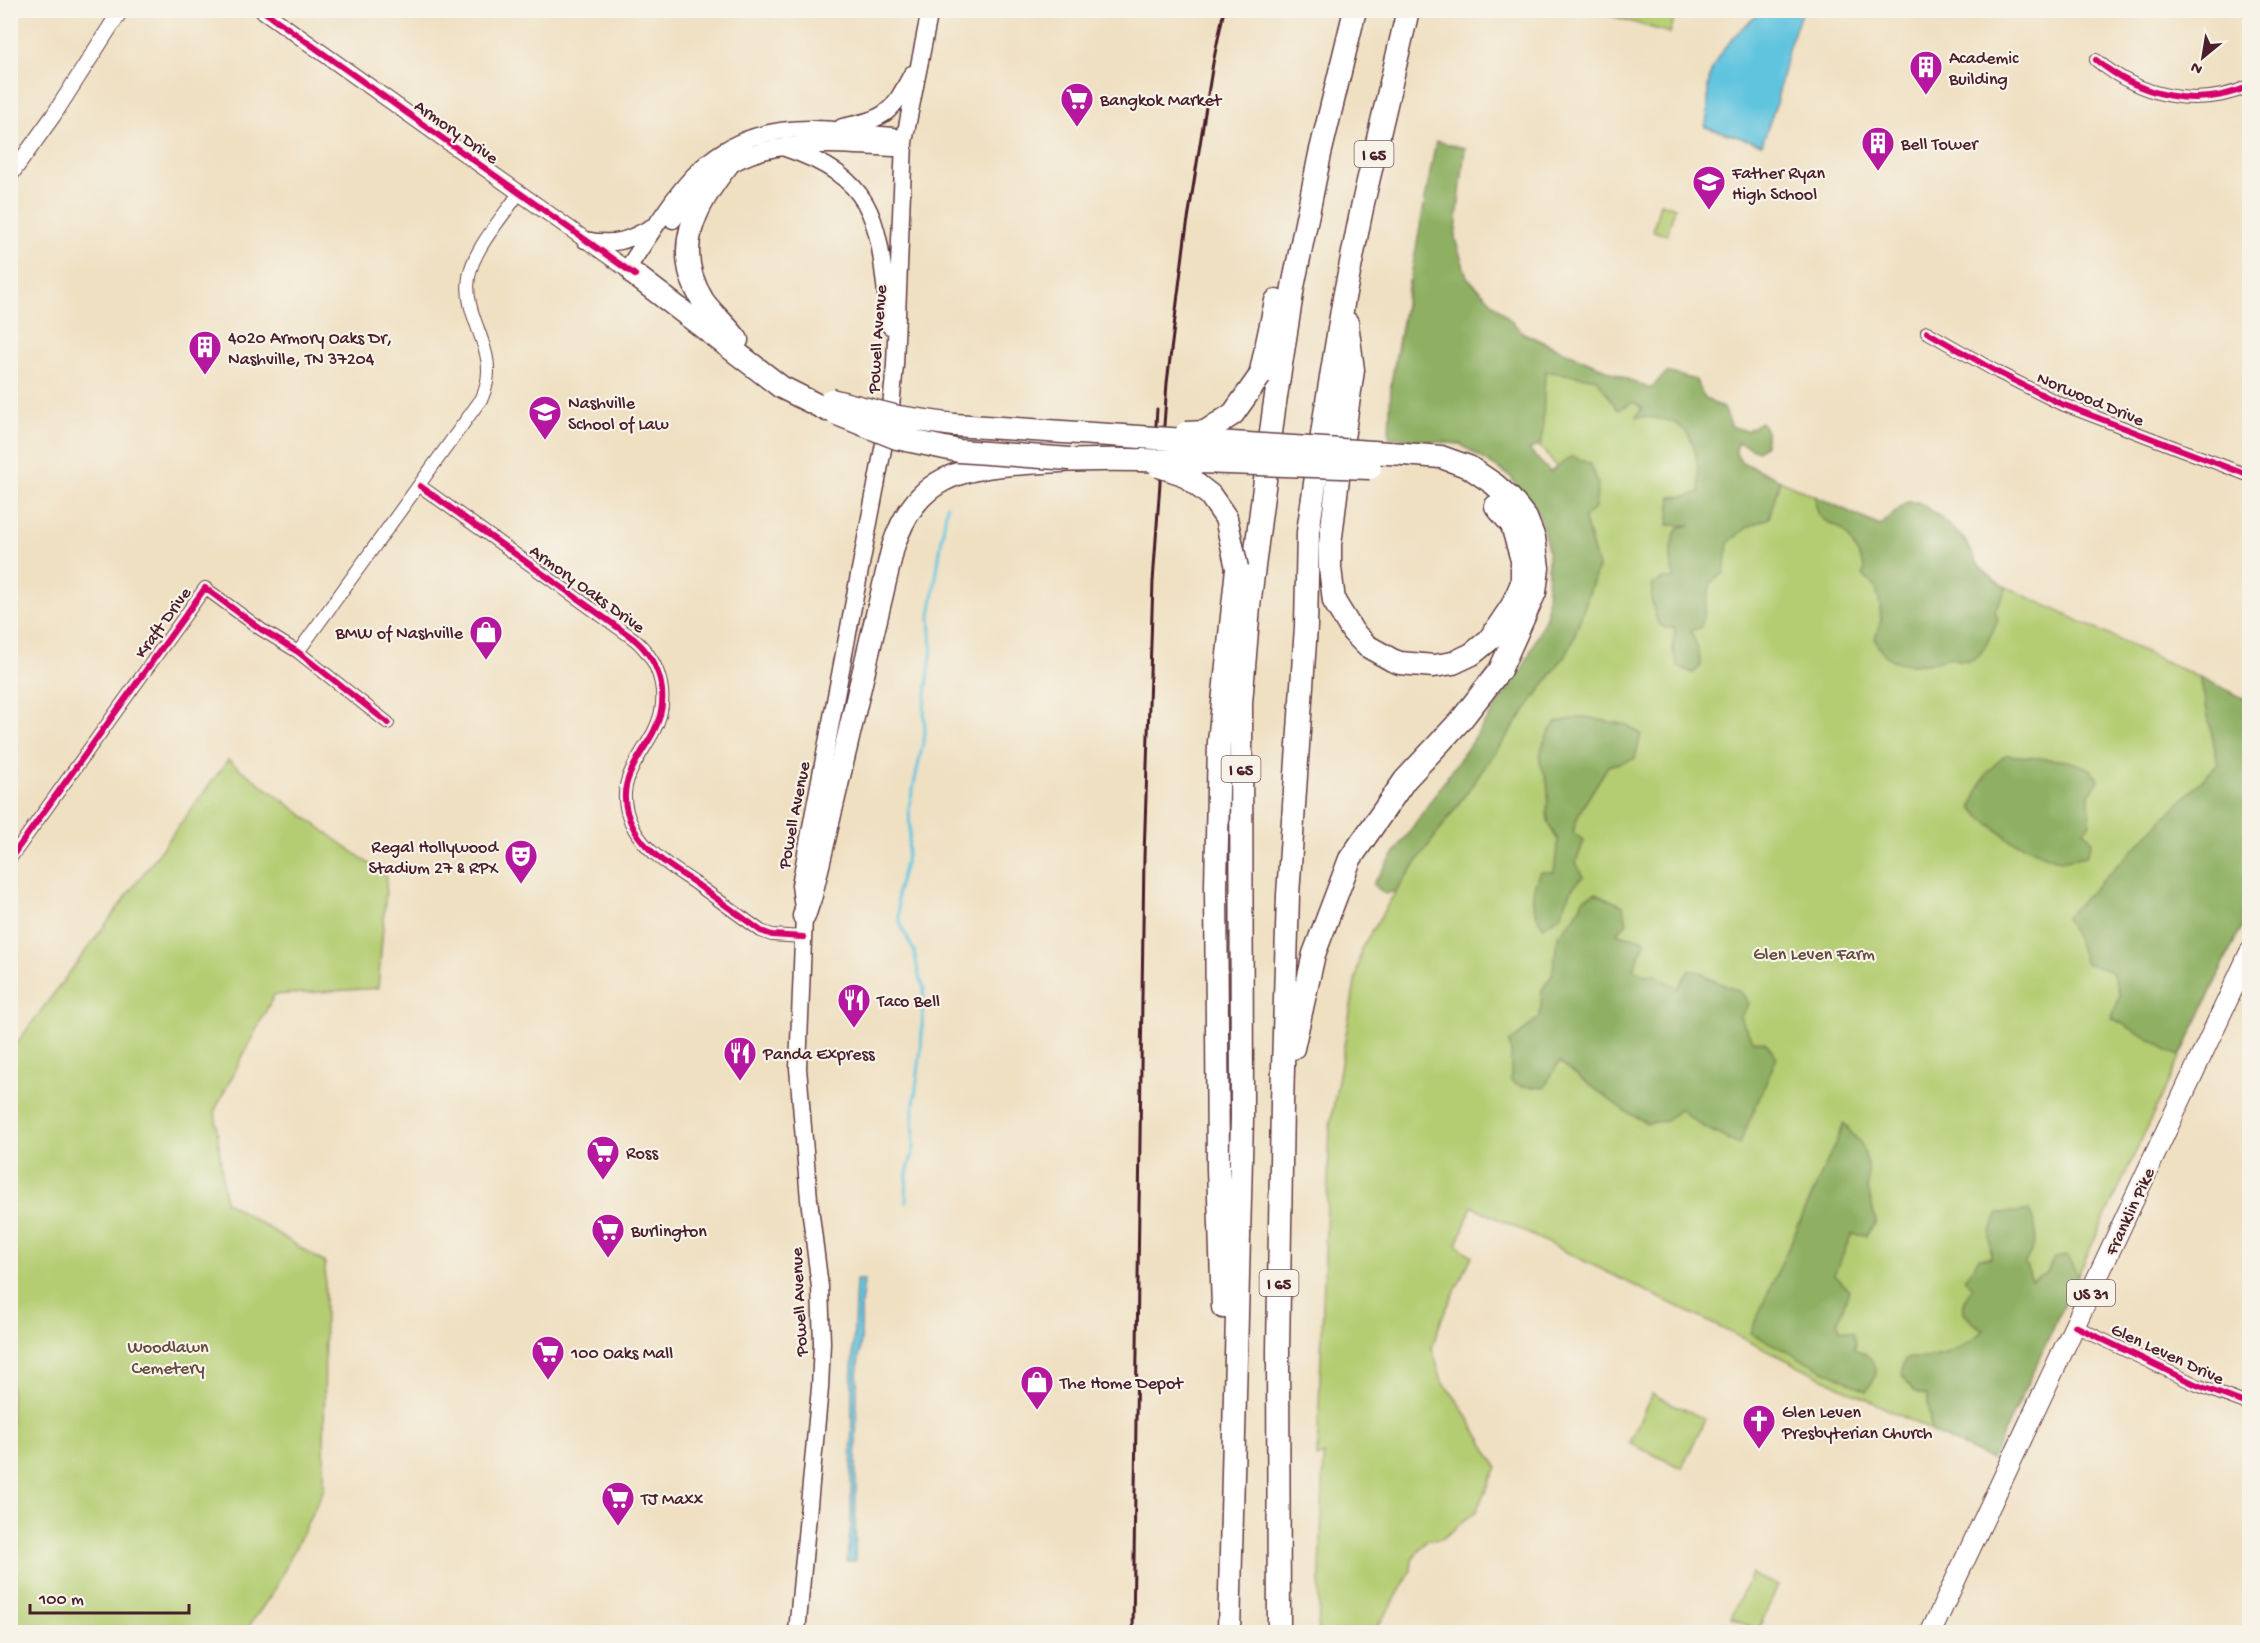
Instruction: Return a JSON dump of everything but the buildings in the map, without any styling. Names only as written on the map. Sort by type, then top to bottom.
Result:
[{"type":"highway","points":[[1143,437],[1206,432],[1233,414],[1260,376],[1294,207],[1343,10]]},
{"type":"highway","name":"I 65","points":[[1229,1632],[1242,1118],[1241,703],[1243,670],[1274,409],[1293,287],[1320,154],[1355,10]]},
{"type":"highway","name":"I 65","points":[[1279,1632],[1278,1351],[1282,1103],[1288,895],[1306,626],[1308,532],[1324,414],[1362,203],[1408,10]]},
{"type":"highway","points":[[728,164],[696,211],[690,229],[688,257],[695,284],[703,300],[737,340]]},
{"type":"highway","points":[[631,272],[737,340],[829,405],[954,425],[1143,437],[1406,461],[1462,478],[1486,493],[1512,525],[1522,560],[1522,583],[1502,623],[1489,640],[1472,654],[1453,663],[1434,666],[1400,663],[1384,656],[1367,646],[1353,632],[1334,601],[1330,545],[1353,370],[1344,298]]},
{"type":"highway","points":[[631,272],[781,387],[829,405],[897,438],[959,451],[1070,459],[1406,461],[1441,457],[1469,467],[1494,484],[1510,498],[1526,518],[1534,538],[1538,568],[1535,592],[1500,670],[1461,720],[1405,780],[1350,859],[1314,954],[1282,1103]]},
{"type":"highway","points":[[803,926],[893,547],[904,521],[913,506],[940,481],[966,470],[1070,459]]},
{"type":"highway","points":[[1141,460],[1183,474],[1210,495],[1226,518],[1237,568],[1219,742],[1216,921],[1218,1168],[1231,1538]]},
{"type":"main road","name":"Powell Avenue","points":[[797,1632],[820,1388],[822,1342],[820,1287],[809,1199],[798,1068],[803,926],[800,885],[891,407],[895,365],[904,141],[930,10]]},
{"type":"main road","points":[[828,129],[874,121],[896,104],[920,60]]},
{"type":"main road","points":[[631,272],[658,224],[690,178],[723,149],[765,134],[794,129],[828,129],[893,136],[904,141]]},
{"type":"main road","points":[[631,272],[695,193],[728,164],[756,152],[808,144],[893,148],[904,141]]},
{"type":"main road","points":[[785,148],[837,172],[852,184],[868,206],[877,233],[895,365]]},
{"type":"main road","points":[[585,240],[606,244],[631,239],[658,224]]},
{"type":"main road","name":"Franklin Pike","points":[[1932,1632],[2250,952]]},
{"type":"street","points":[[10,176],[122,10]]},
{"type":"street","name":"Armory Drive","points":[[262,10],[631,272]]},
{"type":"street","points":[[2096,60],[2128,82],[2161,95],[2206,98],[2232,93],[2250,86]]},
{"type":"street","points":[[298,652],[475,410],[485,393],[488,361],[469,298],[469,277],[478,252],[519,194]]},
{"type":"street","name":"Norwood Drive","points":[[1927,332],[1999,373],[2062,405],[2250,476]]},
{"type":"street","name":"Armory Oaks Drive","points":[[420,486],[634,639],[654,662],[660,677],[663,700],[657,724],[635,760],[627,780],[627,810],[634,829],[654,853],[761,931],[772,935],[803,926]]},
{"type":"street","name":"Kraft Drive","points":[[10,859],[205,588],[262,630],[298,652],[388,723]]},
{"type":"street","name":"Glen Leven Drive","points":[[2075,1326],[2197,1385],[2250,1405]]},
{"type":"green space","points":[[1594,10],[1676,11],[1670,33]]},
{"type":"green space","points":[[1436,141],[1465,148],[1455,239],[1467,277],[1524,334],[1650,389],[1667,372],[1696,380],[1700,391],[1706,398],[1724,408],[1731,426],[1746,431],[1761,422],[1767,432],[1765,445],[1758,451],[1737,442],[1736,453],[1741,462],[1780,480],[1769,518],[1748,527],[1728,543],[1724,573],[1711,582],[1701,627],[1691,631],[1701,666],[1693,673],[1678,666],[1673,651],[1675,627],[1666,628],[1658,623],[1651,600],[1653,584],[1664,579],[1675,579],[1671,559],[1674,536],[1681,527],[1691,525],[1668,525],[1671,497],[1689,496],[1700,492],[1697,459],[1689,435],[1681,427],[1670,422],[1656,418],[1636,417],[1642,408],[1633,402],[1618,410],[1597,379],[1545,371],[1542,443],[1529,450],[1550,472],[1572,456],[1590,464],[1598,484],[1595,508],[1584,517],[1598,567],[1570,648],[1396,891],[1385,894],[1373,884],[1523,668],[1547,614],[1548,549],[1539,514],[1510,476],[1460,444],[1389,437],[1391,384]]},
{"type":"green space","points":[[1660,203],[1675,207],[1667,235],[1653,231]]},
{"type":"green space","name":"Glen Leven Farm","points":[[1409,281],[1708,416],[1729,456],[2249,701],[2249,910],[1991,1460],[1472,1206],[1457,1245],[1472,1256],[1441,1320],[1432,1348],[1442,1381],[1460,1404],[1497,1467],[1476,1511],[1442,1539],[1427,1540],[1412,1559],[1411,1570],[1390,1608],[1373,1632],[1318,1632],[1324,1455],[1317,1458],[1330,1126],[1361,949],[1396,891],[1570,648],[1598,567],[1576,489],[1533,439],[1391,384]]},
{"type":"green space","points":[[1815,496],[1880,526],[1907,502],[1918,502],[1935,513],[1964,539],[1980,567],[1997,582],[2007,587],[1995,610],[1998,620],[1982,652],[1970,660],[1950,657],[1915,664],[1897,661],[1882,652],[1875,639],[1881,620],[1876,588],[1863,575],[1865,568],[1846,534],[1842,529],[1822,519],[1816,507]]},
{"type":"green space","points":[[2200,677],[2249,701],[2249,910],[2180,1057],[2112,1018],[2120,996],[2112,972],[2085,963],[2078,942],[2065,918],[2218,764]]},
{"type":"green space","points":[[1584,717],[1627,725],[1641,734],[1635,759],[1608,766],[1579,813],[1573,832],[1584,841],[1576,862],[1583,877],[1573,887],[1560,916],[1543,927],[1534,906],[1534,887],[1540,872],[1554,872],[1558,840],[1552,831],[1547,815],[1548,787],[1540,755],[1545,740],[1556,722]]},
{"type":"green space","points":[[2006,755],[2068,761],[2091,769],[2098,780],[2089,795],[2090,824],[2084,830],[2092,842],[2086,856],[2060,861],[2012,841],[1980,817],[1972,807],[1984,778]]},
{"type":"green space","name":"Woodlawn Cemetery","points":[[228,760],[387,877],[378,988],[274,995],[215,1110],[225,1201],[325,1263],[324,1489],[275,1589],[245,1632],[11,1632],[11,1051]]},
{"type":"green space","points":[[1595,893],[1623,906],[1627,923],[1617,933],[1646,941],[1633,969],[1646,975],[1655,974],[1677,989],[1689,970],[1703,973],[1708,978],[1741,992],[1749,1003],[1740,1017],[1752,1040],[1765,1042],[1777,1057],[1739,1145],[1701,1125],[1680,1109],[1665,1121],[1647,1123],[1625,1111],[1559,1062],[1544,1088],[1521,1086],[1511,1081],[1509,1042],[1540,1018],[1542,990],[1552,975],[1558,936],[1576,915],[1584,898]]},
{"type":"green space","points":[[1844,1124],[1862,1145],[1868,1165],[1868,1189],[1876,1222],[1866,1236],[1852,1234],[1834,1274],[1849,1290],[1838,1322],[1840,1329],[1853,1332],[1856,1343],[1854,1349],[1870,1358],[1874,1366],[1876,1376],[1866,1391],[1750,1333]]},
{"type":"green space","points":[[2029,1211],[2035,1225],[2036,1237],[2025,1263],[2032,1281],[2047,1273],[2054,1258],[2067,1256],[2078,1276],[1991,1460],[1931,1431],[1927,1395],[1915,1391],[1902,1375],[1905,1359],[1930,1358],[1947,1354],[1984,1330],[1964,1312],[1964,1302],[1972,1287],[1965,1279],[1979,1258],[1991,1258],[1990,1233],[1999,1213]]},
{"type":"green space","points":[[1652,1394],[1705,1419],[1682,1468],[1629,1443]]},
{"type":"green space","points":[[1751,1574],[1778,1586],[1758,1630],[1731,1618]]},
{"type":"water","points":[[1762,11],[1802,11],[1789,46],[1776,104],[1762,144],[1705,127],[1708,113],[1709,78],[1713,67],[1726,46]]},
{"type":"water","points":[[856,1280],[864,1280],[857,1375],[855,1561],[847,1561],[851,1523],[852,1374]]},
{"type":"waterway","points":[[906,1202],[907,1173],[914,1149],[913,1111],[921,1050],[924,988],[914,951],[902,928],[897,893],[907,856],[910,832],[909,807],[925,734],[924,709],[932,648],[930,616],[947,505]]},
{"type":"railway","points":[[1133,1632],[1144,857],[1153,582],[1167,383],[1185,238],[1213,63],[1224,10]]},
{"type":"railway","points":[[1153,472],[1157,409]]},
{"type":"cycle path","points":[[262,10],[635,275]]},
{"type":"cycle path","points":[[2096,60],[2131,83],[2169,96],[2209,97],[2250,86]]},
{"type":"cycle path","points":[[1927,332],[1999,373],[2059,403],[2250,476]]},
{"type":"cycle path","points":[[420,486],[634,639],[644,649],[661,683],[662,708],[653,733],[628,778],[625,790],[625,801],[634,829],[639,838],[661,859],[761,931],[772,935],[803,937]]},
{"type":"cycle path","points":[[10,859],[205,588],[262,630],[298,652],[388,723]]},
{"type":"cycle path","points":[[2075,1326],[2197,1385],[2250,1405]]},
{"type":"place","name":"Academic Building","points":[[1926,96]]},
{"type":"place","name":"Bangkok Market","points":[[1077,128]]},
{"type":"place","name":"Bell Tower","points":[[1878,172]]},
{"type":"place","name":"Father Ryan High School","points":[[1709,211]]},
{"type":"place","name":"4020 Armory Oaks Dr, Nashville, TN 37204","points":[[205,376]]},
{"type":"place","name":"Nashville School of Law","points":[[545,441]]},
{"type":"place","name":"BMW of Nashville","points":[[486,661]]},
{"type":"place","name":"Regal Hollywood Stadium 27 & RPX","points":[[521,885]]},
{"type":"place","name":"Taco Bell","points":[[854,1029]]},
{"type":"place","name":"Panda Express","points":[[740,1082]]},
{"type":"place","name":"Ross","points":[[603,1181]]},
{"type":"place","name":"Burlington","points":[[608,1259]]},
{"type":"place","name":"100 Oaks Mall","points":[[548,1381]]},
{"type":"place","name":"The Home Depot","points":[[1037,1411]]},
{"type":"place","name":"Glen Leven Presbyterian Church","points":[[1759,1450]]},
{"type":"place","name":"TJ Maxx","points":[[618,1527]]}]
